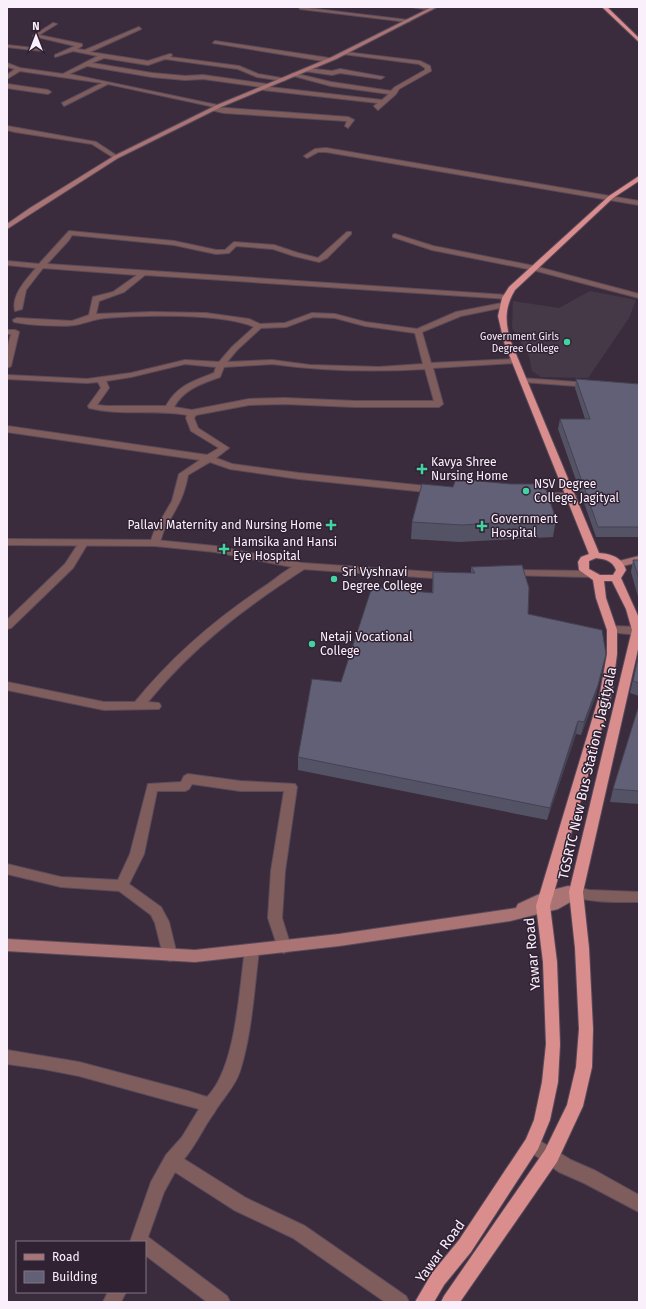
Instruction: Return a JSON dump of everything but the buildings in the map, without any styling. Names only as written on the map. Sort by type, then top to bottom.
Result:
[{"type":"highway","points":[[604,7],[639,41]]},
{"type":"highway","points":[[616,578],[620,570],[619,564],[609,557],[594,556],[571,496],[515,361],[501,319],[504,301],[534,268],[611,197],[639,178]]},
{"type":"highway","name":"Yawar Road","points":[[424,1302],[438,1279],[465,1246],[532,1144],[542,1120],[550,1082],[553,1044],[550,962],[544,902],[606,693],[612,654],[612,630],[602,598],[593,576],[584,570],[582,562],[585,559],[594,556]]},
{"type":"highway","points":[[593,576],[616,578]]},
{"type":"highway","points":[[616,578],[631,609],[638,630]]},
{"type":"highway","name":"TGSRTC New Bus Station , Jagityala","points":[[450,1302],[551,1156],[575,1106],[584,1067],[586,1029],[582,948],[576,892],[632,645],[638,630]]},
{"type":"main road","points":[[7,227],[32,209],[116,157],[216,107],[345,53],[433,8]]},
{"type":"main road","points":[[619,564],[639,560]]},
{"type":"main road","points":[[7,945],[196,956],[339,940],[510,915],[544,902],[553,905],[576,892]]},
{"type":"street","points":[[413,7],[433,8]]},
{"type":"street","points":[[300,8],[408,21]]},
{"type":"street","points":[[56,24],[35,36],[82,45],[57,56]]},
{"type":"street","points":[[85,52],[139,28]]},
{"type":"street","points":[[215,42],[329,60]]},
{"type":"street","points":[[7,46],[42,50]]},
{"type":"street","points":[[73,49],[103,56],[148,63],[168,56],[239,68],[257,75],[284,79]]},
{"type":"street","points":[[345,53],[420,63],[428,67],[428,71],[425,74],[397,88],[394,93],[378,104],[378,108]]},
{"type":"street","points":[[64,75],[103,56]]},
{"type":"street","points":[[87,64],[152,75],[185,78],[203,77],[265,87],[382,102]]},
{"type":"street","points":[[7,65],[19,69],[107,83],[216,107],[224,111],[348,119],[351,120],[348,126]]},
{"type":"street","points":[[7,77],[19,69]]},
{"type":"street","points":[[306,70],[334,72],[338,75],[379,80]]},
{"type":"street","points":[[293,75],[331,84],[394,93]]},
{"type":"street","points":[[64,104],[107,83]]},
{"type":"street","points":[[7,86],[48,92]]},
{"type":"street","points":[[7,128],[94,143],[116,157]]},
{"type":"street","points":[[307,156],[317,150],[326,150],[611,197],[639,203]]},
{"type":"street","points":[[7,366],[11,332],[16,320],[19,296],[23,286],[55,252],[58,245],[67,239],[68,233],[174,243],[216,252],[227,252],[234,244],[274,247],[296,255],[319,260],[325,257],[349,233]]},
{"type":"street","points":[[395,236],[432,248],[534,268],[639,296]]},
{"type":"street","points":[[7,263],[504,301]]},
{"type":"street","points":[[92,317],[96,299],[111,297],[128,287],[143,273]]},
{"type":"street","points":[[169,409],[174,397],[185,387],[217,375],[220,365],[230,352],[259,326],[286,325],[312,315],[335,316],[372,326],[418,332],[459,314],[504,301]]},
{"type":"street","points":[[7,309],[18,309]]},
{"type":"street","points":[[16,320],[60,324],[74,323],[92,317],[141,313],[235,319],[255,322],[259,326]]},
{"type":"street","points":[[102,379],[105,388],[92,406],[107,409],[169,409],[192,412],[249,402],[285,401],[356,404],[439,404],[418,332]]},
{"type":"street","points":[[7,377],[86,381],[131,375],[185,362],[220,365],[272,362],[310,367],[379,369],[515,361]]},
{"type":"street","points":[[523,380],[600,386]]},
{"type":"street","points":[[155,543],[157,532],[170,515],[179,497],[184,474],[225,448],[194,429],[190,418],[192,412]]},
{"type":"street","points":[[7,429],[208,458],[230,466],[300,476],[443,491]]},
{"type":"street","points":[[525,496],[571,496]]},
{"type":"street","points":[[7,542],[155,543],[215,549],[302,566],[386,573],[454,575]]},
{"type":"street","points":[[7,626],[69,566],[83,543]]},
{"type":"street","points":[[139,705],[159,678],[215,627],[250,599],[302,566]]},
{"type":"street","points":[[501,573],[593,576]]},
{"type":"street","points":[[612,630],[638,630]]},
{"type":"street","points":[[7,686],[104,706],[155,706]]},
{"type":"street","points":[[122,886],[137,854],[152,787],[186,786],[188,779],[240,786],[291,787],[278,871],[275,918],[284,947]]},
{"type":"street","points":[[7,869],[25,872],[61,882],[122,886],[156,911],[162,922],[170,955]]},
{"type":"street","points":[[576,892],[589,895],[639,898]]},
{"type":"street","points":[[141,1241],[157,1188],[172,1161],[188,1142],[209,1106],[216,1099],[232,1072],[240,1036],[252,950]]},
{"type":"street","points":[[7,1057],[36,1059],[116,1078],[196,1099],[209,1106]]},
{"type":"street","points":[[532,1144],[565,1166],[590,1177],[639,1204]]},
{"type":"street","points":[[172,1161],[240,1204],[299,1232],[400,1302]]},
{"type":"street","points":[[146,1246],[221,1302]]},
{"type":"street","points":[[112,1302],[116,1293]]},
{"type":"shaded area","name":"Government Girls Degree College","points":[[590,291],[636,300],[629,318],[588,378],[541,377],[532,371],[529,356],[512,328],[513,301],[559,308]]},
{"type":"place","name":"Government Girls Degree College","points":[[567,342]]},
{"type":"place","name":"Kavya Shree Nursing Home","points":[[422,469]]},
{"type":"place","name":"NSV Degree College, Jagityal","points":[[526,491]]},
{"type":"place","name":"Pallavi Maternity and Nursing Home","points":[[331,525]]},
{"type":"place","name":"Government Hospital","points":[[482,526]]},
{"type":"place","name":"Hamsika and Hansi Eye Hospital","points":[[224,549]]},
{"type":"place","name":"Sri Vyshnavi Degree College","points":[[334,579]]},
{"type":"place","name":"Netaji Vocational College","points":[[312,644]]}]
